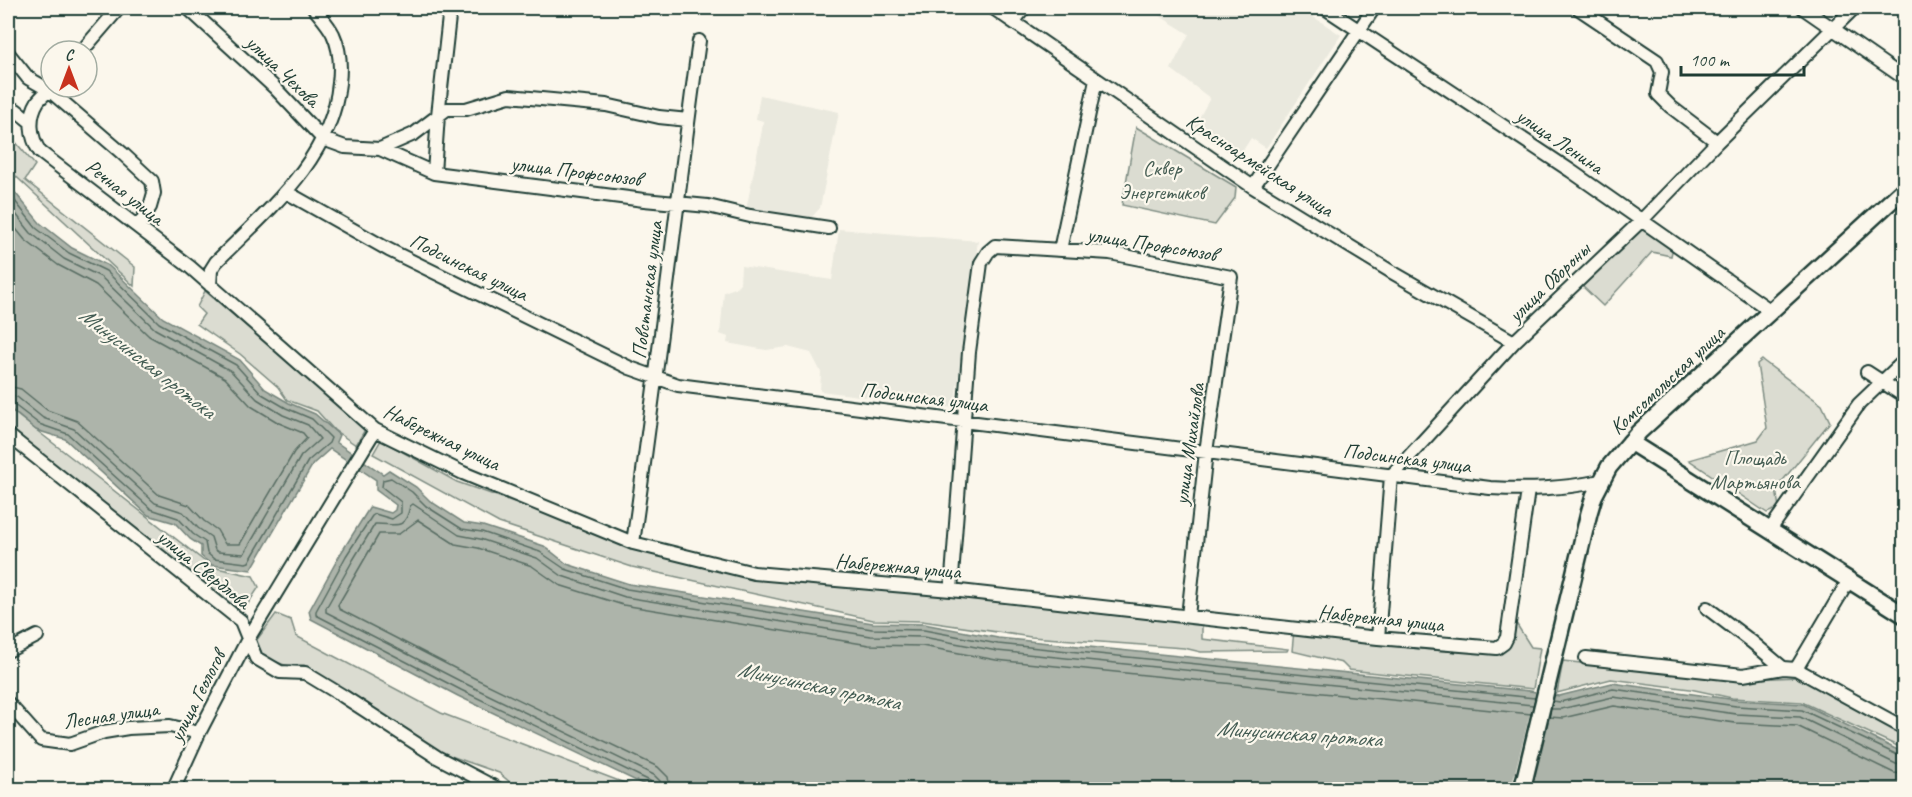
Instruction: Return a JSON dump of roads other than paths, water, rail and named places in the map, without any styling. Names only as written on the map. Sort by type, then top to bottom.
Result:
[{"type":"main road","name":"Комсомольская улица","points":[[1522,789],[1589,513],[1601,481],[1618,455],[1678,394],[1905,189]]},
{"type":"main road","points":[[1630,442],[1905,615]]},
{"type":"street","points":[[92,39],[119,8]]},
{"type":"street","name":"улица Чехова","points":[[188,8],[274,87],[323,139]]},
{"type":"street","points":[[210,285],[211,270],[216,262],[286,192],[323,139],[337,102],[341,63],[333,33],[314,8]]},
{"type":"street","points":[[434,173],[450,8]]},
{"type":"street","name":"Красноармейская улица","points":[[993,8],[1253,187],[1390,271],[1514,342]]},
{"type":"street","points":[[1014,21],[1024,8]]},
{"type":"street","name":"улица Ленина","points":[[1325,8],[1571,171],[1771,311]]},
{"type":"street","points":[[1253,187],[1374,8]]},
{"type":"street","points":[[1578,8],[1657,61],[1662,72],[1658,94],[1671,107],[1717,142]]},
{"type":"street","points":[[1803,8],[1905,78]]},
{"type":"street","name":"улица Обороны","points":[[1391,476],[1514,342],[1642,220],[1717,142],[1854,8]]},
{"type":"street","name":"Повстанская улица","points":[[633,543],[657,378],[677,202],[699,41]]},
{"type":"street","points":[[8,53],[28,78],[39,84]]},
{"type":"street","points":[[1060,250],[1096,80]]},
{"type":"street","points":[[380,149],[414,134],[447,109],[465,109],[509,96],[606,105],[659,117],[688,120]]},
{"type":"street","points":[[8,109],[16,110],[31,122],[41,99]]},
{"type":"street","points":[[61,99],[152,181],[154,193],[152,200],[138,227]]},
{"type":"street","name":"Речная улица","points":[[31,122],[34,143],[40,152],[210,285]]},
{"type":"street","name":"улица Профсоюзов","points":[[323,139],[345,147],[380,149],[434,173],[644,200],[677,202],[829,228]]},
{"type":"street","name":"Подсинская улица","points":[[286,192],[400,255],[630,368],[678,385],[1490,488],[1528,490],[1566,488],[1601,481]]},
{"type":"street","name":"улица Профсоюзов","points":[[963,422],[969,352],[981,263],[995,246],[1110,253],[1231,277]]},
{"type":"street","name":"улица Михайлова","points":[[1188,616],[1206,452],[1231,277]]},
{"type":"street","name":"Набережная улица","points":[[210,285],[375,430],[463,473],[633,543],[754,573],[951,590],[1378,638],[1497,648],[1504,643],[1507,637],[1528,490]]},
{"type":"street","points":[[1769,531],[1859,404],[1905,361]]},
{"type":"street","points":[[1867,372],[1905,396]]},
{"type":"street","points":[[951,590],[963,422]]},
{"type":"street","name":"улица Геологов","points":[[173,789],[248,639],[375,430]]},
{"type":"street","name":"улица Свердлова","points":[[8,435],[241,621],[256,658],[280,672],[305,674],[436,757],[500,789]]},
{"type":"street","points":[[1378,638],[1391,476]]},
{"type":"street","points":[[1796,669],[1849,580]]},
{"type":"street","points":[[1707,608],[1783,668]]},
{"type":"street","points":[[8,651],[37,636]]},
{"type":"street","points":[[1586,658],[1743,675],[1783,668],[1796,669],[1905,728]]},
{"type":"street","name":"Лесная улица","points":[[8,703],[41,740],[70,744],[104,732],[128,728],[170,726],[199,733]]},
{"type":"water","name":"Минусинская протока","points":[[8,184],[40,223],[72,248],[109,266],[163,318],[240,360],[265,389],[315,414],[339,435],[336,442],[383,474],[389,470],[464,523],[483,526],[544,546],[567,564],[629,584],[873,623],[924,624],[998,638],[1530,691],[1559,696],[1612,683],[1737,700],[1803,704],[1904,753],[1904,789],[653,789],[458,696],[311,619],[309,611],[370,507],[391,513],[395,510],[396,505],[376,490],[376,480],[330,449],[313,464],[251,570],[212,565],[201,556],[201,546],[190,539],[175,523],[148,515],[65,439],[36,430],[8,407]]},
{"type":"park label","name":"Сквер Энергетиков","points":[[1162,180]]},
{"type":"park label","name":"Площадь Мартьянова","points":[[1755,470]]}]
